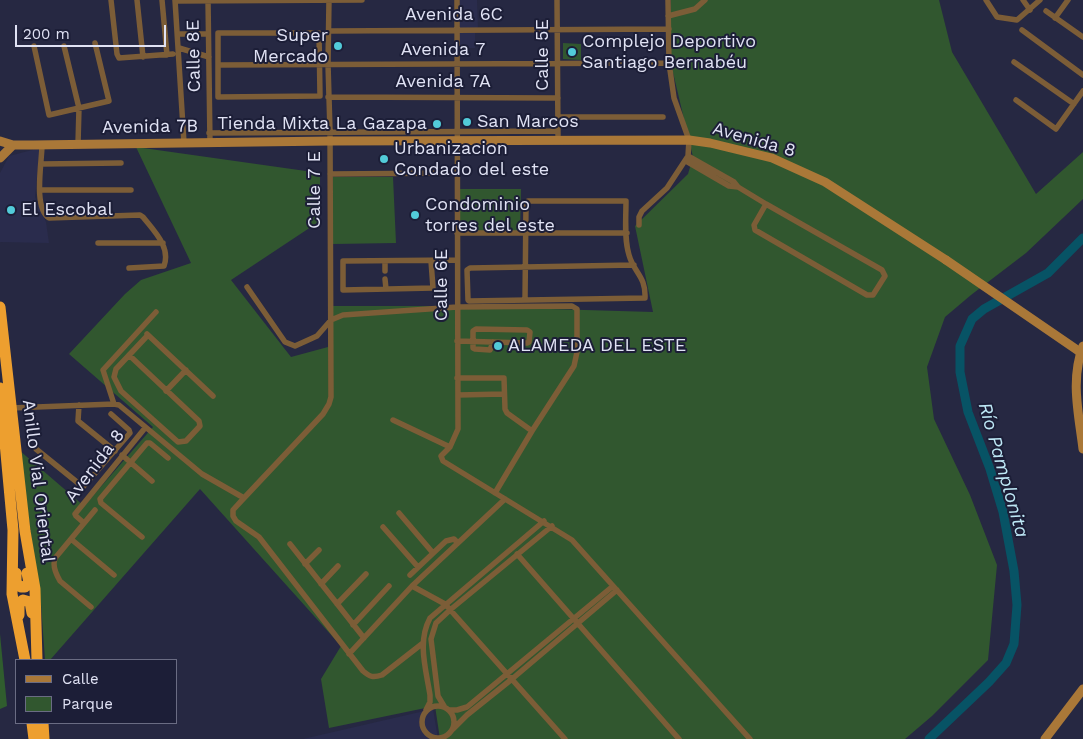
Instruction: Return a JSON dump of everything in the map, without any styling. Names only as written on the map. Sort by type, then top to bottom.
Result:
[{"type":"highway","name":"Anillo Vial Oriental","points":[[0,306],[25,531],[35,589],[37,659]]},
{"type":"highway","name":"Anillo Vial Oriental","points":[[0,388],[13,530],[12,594],[25,659]]},
{"type":"highway","points":[[12,565],[16,570],[16,583],[21,587],[28,585],[27,573],[32,569]]},
{"type":"highway","points":[[16,618],[20,614],[18,606],[20,602],[27,600],[32,605],[32,617],[36,621]]},
{"type":"highway","points":[[32,724],[34,739]]},
{"type":"highway","points":[[43,724],[44,739]]},
{"type":"street","points":[[111,0],[118,57],[120,58],[170,55],[162,0]]},
{"type":"street","points":[[137,0],[143,57]]},
{"type":"street","name":"Calle 8E","points":[[208,0],[209,138]]},
{"type":"street","name":"Calle 7 E","points":[[244,498],[323,414],[329,404],[331,391],[330,136],[328,97],[330,0]]},
{"type":"street","points":[[184,143],[175,1],[362,0]]},
{"type":"street","name":"Calle 6E","points":[[457,0],[458,429],[450,447],[441,456],[442,461],[495,493]]},
{"type":"street","name":"Calle 5E","points":[[557,0],[558,135]]},
{"type":"street","points":[[639,225],[639,216],[642,211],[667,188],[687,159],[689,140],[674,98],[669,63],[668,0]]},
{"type":"street","points":[[668,16],[695,9],[705,0]]},
{"type":"street","points":[[986,0],[997,17],[1017,20],[1040,0]]},
{"type":"street","points":[[1023,0],[1030,10]]},
{"type":"street","points":[[1055,18],[1068,0]]},
{"type":"street","points":[[1046,11],[1083,37]]},
{"type":"street","name":"Avenida 6C","points":[[330,31],[668,29]]},
{"type":"street","points":[[1022,30],[1083,75]]},
{"type":"street","points":[[218,33],[319,33],[320,96],[218,97],[218,65],[218,33]]},
{"type":"street","points":[[178,34],[208,34]]},
{"type":"street","points":[[34,46],[49,114],[108,101],[95,43]]},
{"type":"street","points":[[64,46],[79,108],[78,144]]},
{"type":"street","points":[[179,48],[209,57]]},
{"type":"street","points":[[1014,62],[1074,104]]},
{"type":"street","name":"Avenida 7","points":[[218,65],[669,63]]},
{"type":"street","points":[[1016,100],[1056,129],[1083,91]]},
{"type":"street","name":"Avenida 7A","points":[[328,97],[558,98]]},
{"type":"street","points":[[558,117],[663,117]]},
{"type":"street","name":"Avenida 7B","points":[[0,141],[13,145],[42,145],[184,143],[209,138],[558,135]]},
{"type":"street","name":"Avenida 8","points":[[558,135],[689,140],[710,143],[772,158],[825,182],[946,260],[1083,354]]},
{"type":"street","points":[[0,158],[13,145]]},
{"type":"street","points":[[42,145],[40,204],[44,215],[48,218],[140,215],[162,242],[166,250],[164,266],[128,268]]},
{"type":"street","points":[[687,159],[729,186],[738,187],[882,270],[885,276],[873,295],[867,295],[755,230],[754,225],[766,204]]},
{"type":"street","points":[[41,164],[121,163]]},
{"type":"street","points":[[330,174],[457,173]]},
{"type":"street","points":[[40,190],[131,190]]},
{"type":"street","points":[[525,300],[526,266],[526,204],[528,200],[626,201],[629,256],[644,280],[645,298],[469,301],[467,299],[467,270],[470,268],[526,266],[634,265]]},
{"type":"street","points":[[457,233],[627,232]]},
{"type":"street","points":[[98,243],[162,242]]},
{"type":"street","points":[[431,261],[433,288],[343,290],[343,261],[457,260]]},
{"type":"street","points":[[385,261],[385,271]]},
{"type":"street","points":[[385,278],[386,289]]},
{"type":"street","points":[[247,287],[285,342],[295,346],[314,338],[331,320],[343,315],[457,307],[572,306],[577,309],[577,352],[574,366],[532,430],[495,493],[552,526],[572,540],[750,739]]},
{"type":"street","points":[[114,404],[103,370],[156,312]]},
{"type":"street","points":[[140,328],[212,396]]},
{"type":"street","points":[[476,329],[527,330],[530,332],[529,343],[493,342],[490,350],[475,349],[473,342],[473,331],[476,329]]},
{"type":"street","points":[[129,355],[200,423],[186,441],[178,442],[119,388],[114,374],[116,368],[148,335]]},
{"type":"street","points":[[457,341],[473,342]]},
{"type":"street","points":[[1083,346],[1076,377],[1083,450]]},
{"type":"street","points":[[166,391],[186,370]]},
{"type":"street","points":[[457,378],[504,378],[505,409],[507,413],[532,430]]},
{"type":"street","points":[[458,395],[504,394]]},
{"type":"street","points":[[79,405],[78,421],[114,451]]},
{"type":"street","points":[[11,408],[119,405],[202,474],[244,498],[234,510],[234,519],[254,531],[363,671],[374,678],[382,675],[423,643]]},
{"type":"street","points":[[1080,422],[1083,405]]},
{"type":"street","points":[[36,449],[83,487],[130,431],[111,414]]},
{"type":"street","points":[[393,420],[450,447]]},
{"type":"street","name":"Avenida 8","points":[[84,523],[76,514],[145,428]]},
{"type":"street","points":[[142,537],[100,501],[148,442],[168,458]]},
{"type":"street","points":[[122,455],[152,481]]},
{"type":"street","points":[[349,654],[412,586],[505,499]]},
{"type":"street","points":[[91,606],[60,581],[57,576],[54,560],[95,510]]},
{"type":"street","points":[[399,513],[433,553]]},
{"type":"street","points":[[544,522],[445,604],[430,618],[425,627],[423,643],[430,702],[422,721],[423,728],[430,737],[438,738],[451,734],[467,715],[512,679],[615,588]]},
{"type":"street","points":[[451,734],[455,719],[438,696],[431,639],[436,623],[552,526]]},
{"type":"street","points":[[383,527],[418,567]]},
{"type":"street","points":[[71,539],[114,574]]},
{"type":"street","points":[[410,574],[448,539],[454,539],[458,543]]},
{"type":"street","points":[[290,544],[364,638]]},
{"type":"street","points":[[306,564],[319,550]]},
{"type":"street","points":[[517,554],[679,739]]},
{"type":"street","points":[[321,584],[338,566]]},
{"type":"street","points":[[337,604],[366,574]]},
{"type":"street","points":[[353,625],[389,586]]},
{"type":"street","points":[[412,586],[445,604],[565,739]]},
{"type":"street","points":[[450,710],[467,707],[576,621]]},
{"type":"street","points":[[411,652],[418,652],[424,655]]},
{"type":"street","points":[[1045,739],[1083,689]]},
{"type":"street","points":[[426,710],[434,706],[444,706]]},
{"type":"shaded area","points":[[460,0],[477,0],[478,29],[460,29]]},
{"type":"shaded area","points":[[459,32],[475,32],[475,48],[459,48]]},
{"type":"shaded area","points":[[40,148],[35,197],[46,222],[49,243],[0,242],[0,173],[9,156]]},
{"type":"shaded area","points":[[433,709],[438,739],[303,739]]},
{"type":"green space","points":[[671,0],[939,0],[952,52],[1036,194],[1083,152],[1083,199],[1026,253],[945,317],[927,367],[934,419],[970,495],[997,565],[988,660],[932,716],[905,739],[440,739],[435,706],[329,728],[321,679],[341,646],[200,489],[51,659],[45,659],[41,604],[19,450],[84,506],[153,427],[69,354],[125,294],[141,280],[191,263],[136,147],[320,173],[320,221],[231,280],[291,357],[328,347],[328,306],[450,306],[653,312],[635,226],[688,174],[693,157],[671,64]]},
{"type":"green space","name":"Complejo Deportivo Santiago Bernabéu","points":[[563,43],[581,44],[581,60],[563,59]]},
{"type":"green space","points":[[333,177],[393,177],[396,243],[333,244]]},
{"type":"green space","points":[[460,189],[521,189],[520,231],[460,231]]},
{"type":"green space","points":[[0,634],[7,706],[0,709]]},
{"type":"waterway","name":"Río Pamplonita","points":[[929,739],[989,682],[1006,663],[1014,644],[1017,605],[1014,571],[1003,512],[990,469],[968,412],[960,372],[960,346],[972,319],[984,309],[1048,273],[1083,238]]},
{"type":"place","name":"Super Mercado","points":[[338,46]]},
{"type":"place","name":"Complejo Deportivo Santiago Bernabéu","points":[[572,52]]},
{"type":"place","name":"San Marcos","points":[[467,122]]},
{"type":"place","name":"Tienda Mixta La Gazapa","points":[[437,124]]},
{"type":"place","name":"Urbanizacion Condado del este","points":[[384,159]]},
{"type":"place","name":"El Escobal","points":[[11,210]]},
{"type":"place","name":"Condominio torres del este","points":[[415,215]]},
{"type":"place","name":"ALAMEDA DEL ESTE","points":[[498,346]]}]
